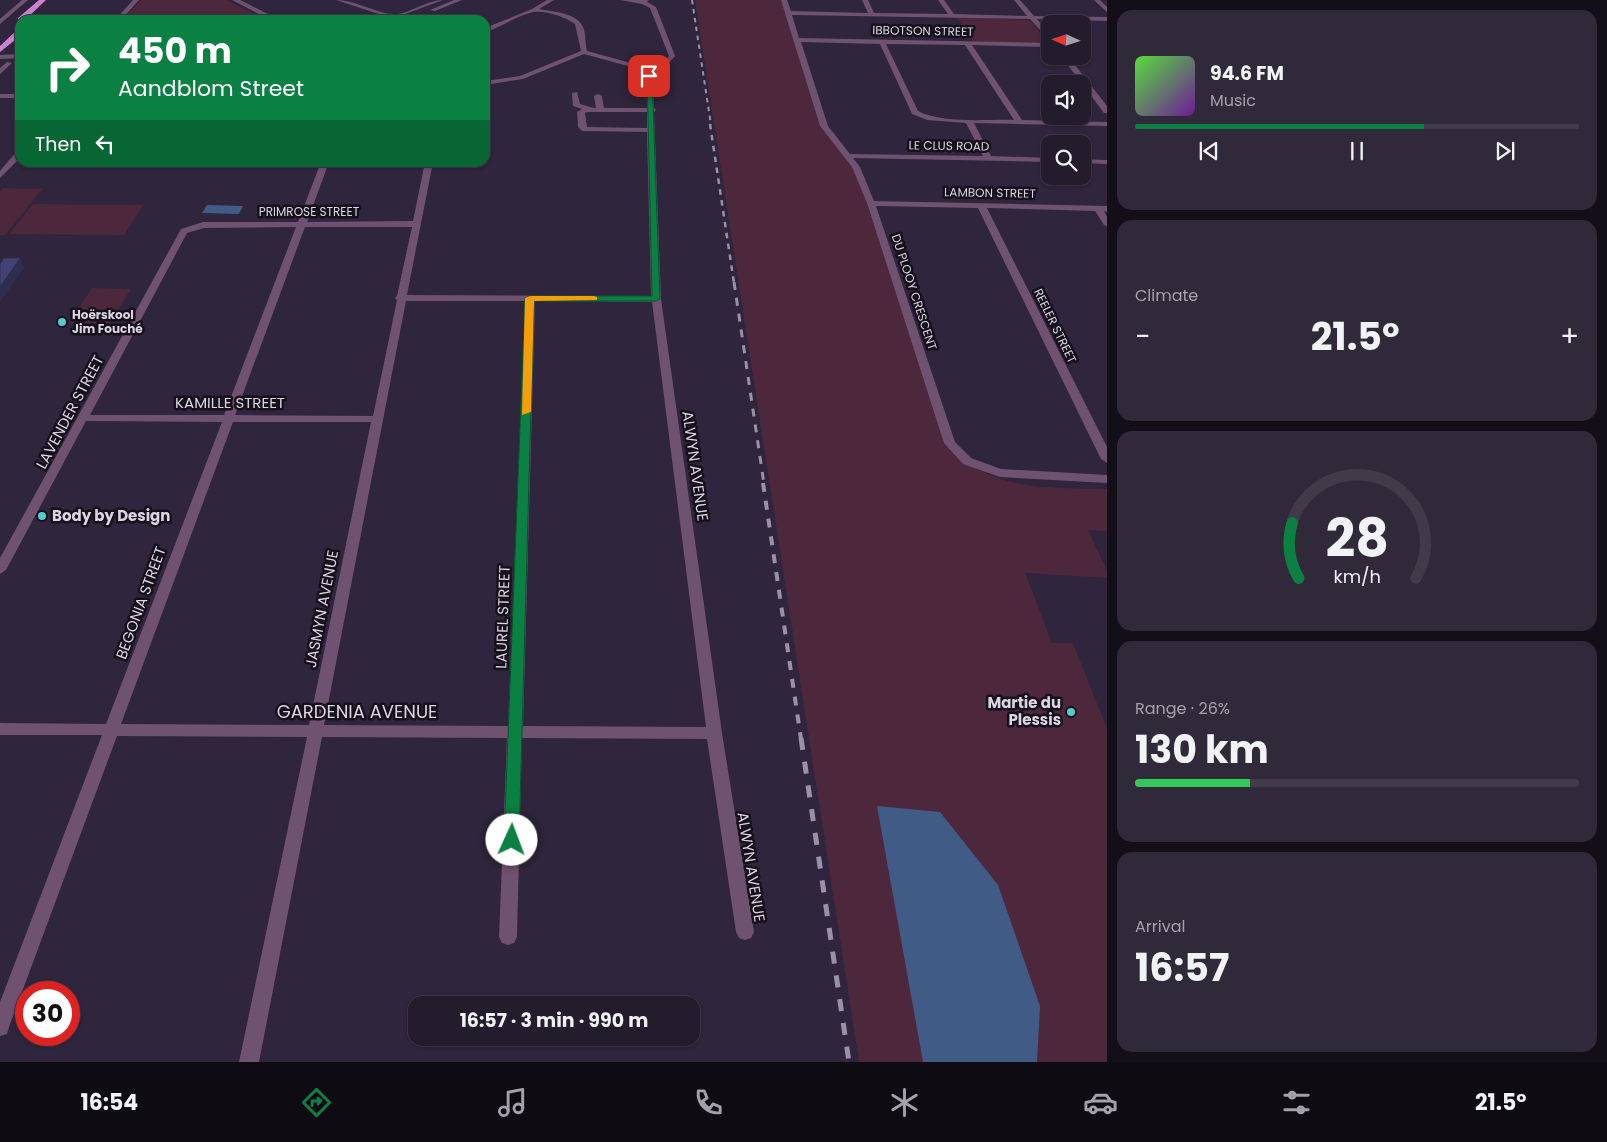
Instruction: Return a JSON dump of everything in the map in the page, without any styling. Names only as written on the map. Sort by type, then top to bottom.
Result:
[{"type":"highway","points":[[27,15],[42,1],[53,2],[39,15]]},
{"type":"highway","points":[[0,39],[15,25]]},
{"type":"highway","points":[[0,50],[15,36]]},
{"type":"street","points":[[0,22],[25,0]]},
{"type":"street","points":[[122,15],[136,0]]},
{"type":"street","points":[[235,0],[264,15]]},
{"type":"street","points":[[339,0],[390,15]]},
{"type":"street","points":[[351,4],[367,0]]},
{"type":"street","points":[[397,15],[440,0]]},
{"type":"street","points":[[418,15],[459,0]]},
{"type":"street","points":[[490,28],[534,10],[551,0]]},
{"type":"street","points":[[490,82],[521,78],[584,52],[649,70],[664,65],[672,56],[653,7],[644,1],[623,0]]},
{"type":"street","name":"DU PLOOY CRESCENT","points":[[784,0],[824,126],[856,167],[871,203],[950,443],[967,461],[1000,473],[1107,479]]},
{"type":"street","points":[[865,0],[872,14]]},
{"type":"street","points":[[941,0],[952,16]]},
{"type":"street","points":[[1017,0],[1041,29]]},
{"type":"street","points":[[1097,0],[1107,10]]},
{"type":"street","points":[[534,10],[562,16],[577,22],[580,27],[584,52]]},
{"type":"street","points":[[787,13],[1107,19]]},
{"type":"street","name":"IBBOTSON STREET","points":[[796,40],[1041,45]]},
{"type":"street","points":[[882,42],[917,114],[934,119],[969,121],[1107,124]]},
{"type":"street","points":[[967,43],[1019,121]]},
{"type":"street","points":[[0,57],[15,56]]},
{"type":"street","points":[[0,63],[15,63]]},
{"type":"street","points":[[0,72],[9,63]]},
{"type":"street","points":[[1071,65],[1107,111]]},
{"type":"street","name":"ALWYN AVENUE","points":[[649,70],[652,109],[656,299],[714,733],[745,932]]},
{"type":"street","points":[[576,93],[575,100],[578,107],[652,109]]},
{"type":"street","points":[[0,96],[15,96]]},
{"type":"street","points":[[598,96],[600,108]]},
{"type":"street","points":[[652,109],[586,110],[581,112],[582,127],[652,130]]},
{"type":"street","points":[[969,121],[988,158]]},
{"type":"street","points":[[838,142],[861,151],[889,157]]},
{"type":"street","name":"LE CLUS ROAD","points":[[848,156],[1041,160]]},
{"type":"street","points":[[0,176],[15,159]]},
{"type":"street","points":[[1091,161],[1107,162]]},
{"type":"street","name":"BEGONIA STREET","points":[[0,1027],[227,419],[303,224],[322,167]]},
{"type":"street","name":"JASMYN AVENUE","points":[[249,1062],[400,298],[428,167]]},
{"type":"street","name":"LAMBON STREET","points":[[871,203],[1107,209]]},
{"type":"street","name":"REELER STREET","points":[[981,205],[1107,459]]},
{"type":"street","points":[[1097,208],[1107,224]]},
{"type":"street","name":"PRIMROSE STREET","points":[[203,225],[415,224]]},
{"type":"street","name":"LAVENDER STREET","points":[[0,570],[181,236],[188,229],[203,225]]},
{"type":"street","points":[[400,298],[656,299]]},
{"type":"street","name":"LAUREL STREET","points":[[508,937],[530,298]]},
{"type":"street","name":"KAMILLE STREET","points":[[84,418],[376,419]]},
{"type":"street","name":"GARDENIA AVENUE","points":[[0,730],[714,733]]},
{"type":"shaded area","points":[[141,0],[226,0],[254,14],[248,15],[127,15]]},
{"type":"shaded area","points":[[695,0],[782,0],[820,127],[854,165],[948,443],[964,459],[982,471],[1001,479],[1042,487],[1107,489],[1107,531],[1088,530],[1107,571],[1107,578],[1025,573],[1052,643],[1073,643],[1107,729],[1107,1062],[859,1062]]},
{"type":"shaded area","points":[[957,17],[1027,20],[1032,22],[1041,34],[1041,42],[1035,43],[973,42]]},
{"type":"shaded area","points":[[2,188],[42,189],[5,235],[0,235],[0,191]]},
{"type":"shaded area","points":[[33,204],[143,205],[124,235],[9,234]]},
{"type":"shaded area","points":[[92,288],[131,289],[110,323],[69,323]]},
{"type":"water","points":[[207,205],[243,206],[239,214],[202,213]]},
{"type":"water","points":[[877,806],[940,812],[998,885],[1040,1006],[1037,1062],[923,1062]]},
{"type":"building","points":[[4,258],[20,258],[0,287],[0,264]]},
{"type":"railway","points":[[692,0],[711,125]]},
{"type":"railway","points":[[710,124],[734,283]]},
{"type":"railway","points":[[734,282],[764,484]]},
{"type":"railway","points":[[763,483],[801,739]]},
{"type":"railway","points":[[801,738],[849,1062]]},
{"type":"slow traffic","points":[[526,412],[530,298],[594,299]]},
{"type":"place","name":"Hoërskool Jim Fouché","points":[[62,322]]},
{"type":"place","name":"Body by Design","points":[[42,516]]},
{"type":"place","name":"Martie du Plessis","points":[[1071,712]]},
{"type":"route","points":[[512,840],[530,298],[656,299],[652,110],[649,76]]}]
